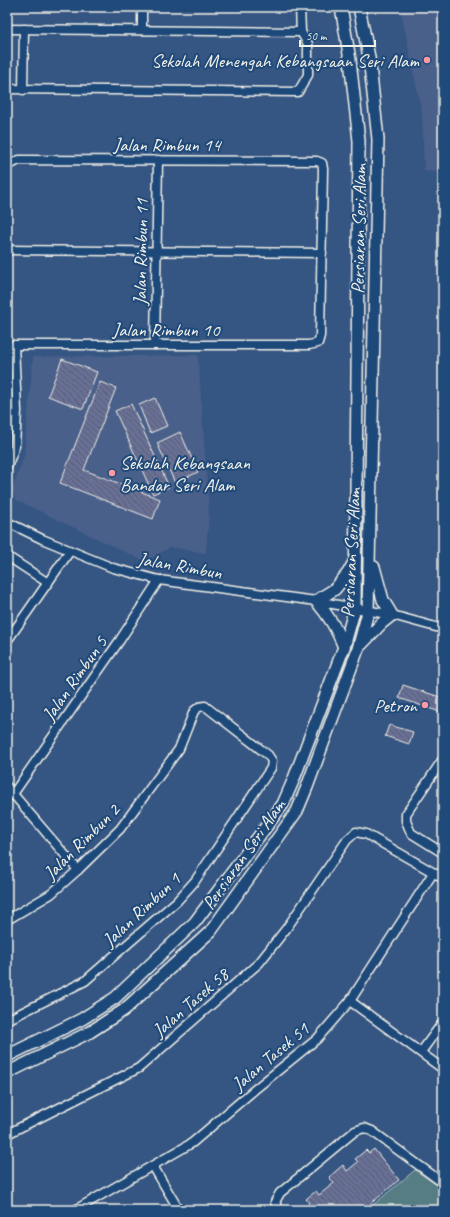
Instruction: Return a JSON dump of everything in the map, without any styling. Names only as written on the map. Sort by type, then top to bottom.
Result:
[{"type":"main road","name":"Persiaran Seri Alam","points":[[7,1056],[82,1019],[115,998],[196,922],[283,804],[344,647],[355,608],[359,141],[350,60],[341,7]]},
{"type":"main road","name":"Persiaran Seri Alam","points":[[7,1073],[90,1032],[124,1010],[211,931],[297,811],[308,787],[359,646],[368,612],[378,139],[369,57],[359,7]]},
{"type":"main road","points":[[359,646],[372,632],[392,615],[383,600],[378,586],[370,550]]},
{"type":"main road","points":[[344,647],[335,625],[328,614],[316,601],[335,589],[348,573],[356,559]]},
{"type":"street","points":[[142,7],[142,30]]},
{"type":"street","points":[[7,89],[298,92],[308,75],[308,44],[302,32],[300,7]]},
{"type":"street","points":[[7,29],[302,32]]},
{"type":"street","points":[[23,90],[24,29]]},
{"type":"street","name":"Jalan Rimbun 14","points":[[13,163],[19,160],[317,161],[322,163],[323,169],[322,253]]},
{"type":"street","name":"Jalan Rimbun 11","points":[[155,345],[158,160]]},
{"type":"street","points":[[7,250],[322,253]]},
{"type":"street","name":"Jalan Rimbun 10","points":[[7,467],[15,446],[17,411],[14,345],[309,345],[318,343],[320,336],[322,253]]},
{"type":"street","name":"Jalan Rimbun","points":[[7,522],[42,540],[70,552],[113,568],[159,580],[316,601],[355,608],[368,612],[392,615],[443,629]]},
{"type":"street","points":[[7,641],[70,552]]},
{"type":"street","points":[[7,556],[48,583]]},
{"type":"street","name":"Jalan Rimbun 5","points":[[10,795],[120,640],[159,580]]},
{"type":"street","name":"Jalan Rimbun 1","points":[[7,1020],[85,981],[177,901],[194,881],[271,768],[272,761],[268,755],[205,706],[199,706]]},
{"type":"street","name":"Jalan Rimbun 2","points":[[7,920],[51,894],[120,829],[179,749],[194,711],[199,706]]},
{"type":"street","points":[[443,759],[406,814],[406,821],[411,833],[443,853]]},
{"type":"street","points":[[7,787],[10,795],[78,870]]},
{"type":"street","name":"Jalan Tasek 58","points":[[7,1134],[139,1068],[259,963],[286,929],[347,840],[356,832],[366,834],[433,872]]},
{"type":"street","points":[[433,872],[443,878]]},
{"type":"street","name":"Jalan Tasek 51","points":[[75,1210],[192,1144],[254,1090],[317,1039],[350,1000],[433,872]]},
{"type":"street","points":[[350,1000],[443,1069]]},
{"type":"street","points":[[421,1052],[443,1022]]},
{"type":"street","points":[[279,1210],[276,1202],[280,1193],[355,1131],[364,1128],[372,1131],[443,1183]]},
{"type":"street","points":[[154,1166],[179,1210]]},
{"type":"shaded area","name":"Sekolah Menengah Kebangsaan Seri Alam","points":[[400,7],[443,7],[443,172],[424,171],[422,114]]},
{"type":"shaded area","name":"Sekolah Kebangsaan Bandar Seri Alam","points":[[198,355],[209,513],[206,553],[170,547],[146,562],[16,500],[12,489],[24,456],[33,357]]},
{"type":"green space","points":[[415,1170],[443,1189],[443,1210],[367,1210]]},
{"type":"building","points":[[62,359],[97,372],[83,409],[48,396]]},
{"type":"building","points":[[100,382],[116,388],[84,470],[160,499],[153,519],[60,483]]},
{"type":"building","points":[[155,398],[167,426],[150,433],[139,405]]},
{"type":"building","points":[[131,404],[169,487],[153,494],[115,411]]},
{"type":"building","points":[[180,432],[198,472],[175,483],[157,443]]},
{"type":"building","points":[[403,685],[443,698],[443,713],[399,698]]},
{"type":"building","points":[[389,725],[413,732],[409,744],[385,736]]},
{"type":"building","points":[[374,1149],[399,1180],[363,1210],[311,1210],[307,1205],[309,1203],[306,1199],[316,1191],[319,1195],[334,1183],[329,1177],[343,1165],[347,1171],[358,1162],[355,1159],[366,1150],[369,1153]]},
{"type":"place","name":"Sekolah Menengah Kebangsaan Seri Alam","points":[[427,60]]},
{"type":"place","name":"Sekolah Kebangsaan Bandar Seri Alam","points":[[112,473]]},
{"type":"place","name":"Petron","points":[[425,705]]}]
